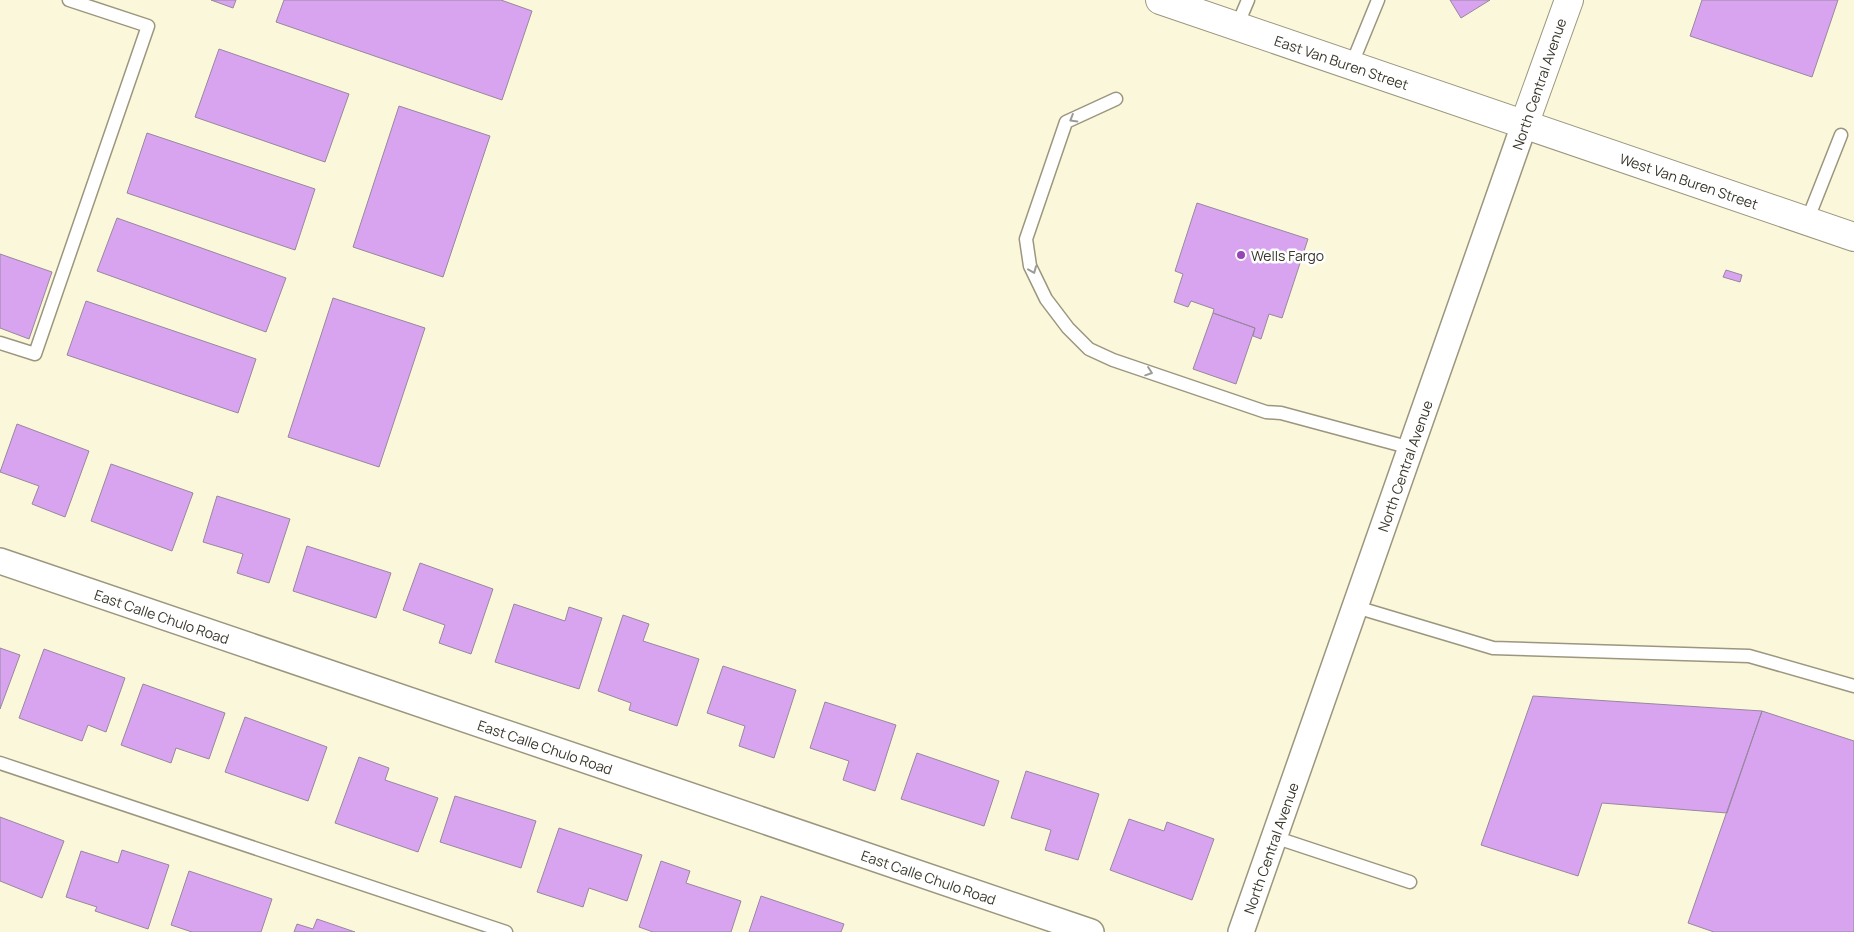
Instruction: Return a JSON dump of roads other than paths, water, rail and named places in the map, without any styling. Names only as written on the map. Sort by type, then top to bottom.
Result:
[{"type":"main road","name":"East Van Buren Street","points":[[1160,0],[1524,125]]},
{"type":"main road","name":"North Central Avenue","points":[[1524,125],[1569,0]]},
{"type":"main road","name":"West Van Buren Street","points":[[1524,125],[1854,237]]},
{"type":"street","name":"North Central Avenue","points":[[1241,932],[1524,125]]},
{"type":"street","name":"East Calle Chulo Road","points":[[0,561],[1091,932]]},
{"type":"lane","points":[[0,343],[35,354],[148,26],[69,0]]},
{"type":"lane","points":[[1237,26],[1248,0]]},
{"type":"lane","points":[[1351,66],[1378,0]]},
{"type":"lane","points":[[1116,99],[1066,122],[1026,239],[1030,266],[1046,299],[1068,328],[1089,350],[1113,360],[1266,412],[1282,412],[1411,448]]},
{"type":"lane","points":[[1807,221],[1841,135]]},
{"type":"lane","points":[[1356,607],[1493,648],[1749,656],[1854,686]]},
{"type":"lane","points":[[0,763],[506,932]]},
{"type":"lane","points":[[1274,837],[1410,882]]},
{"type":"place","name":"Wells Fargo","points":[[1241,255]]}]
